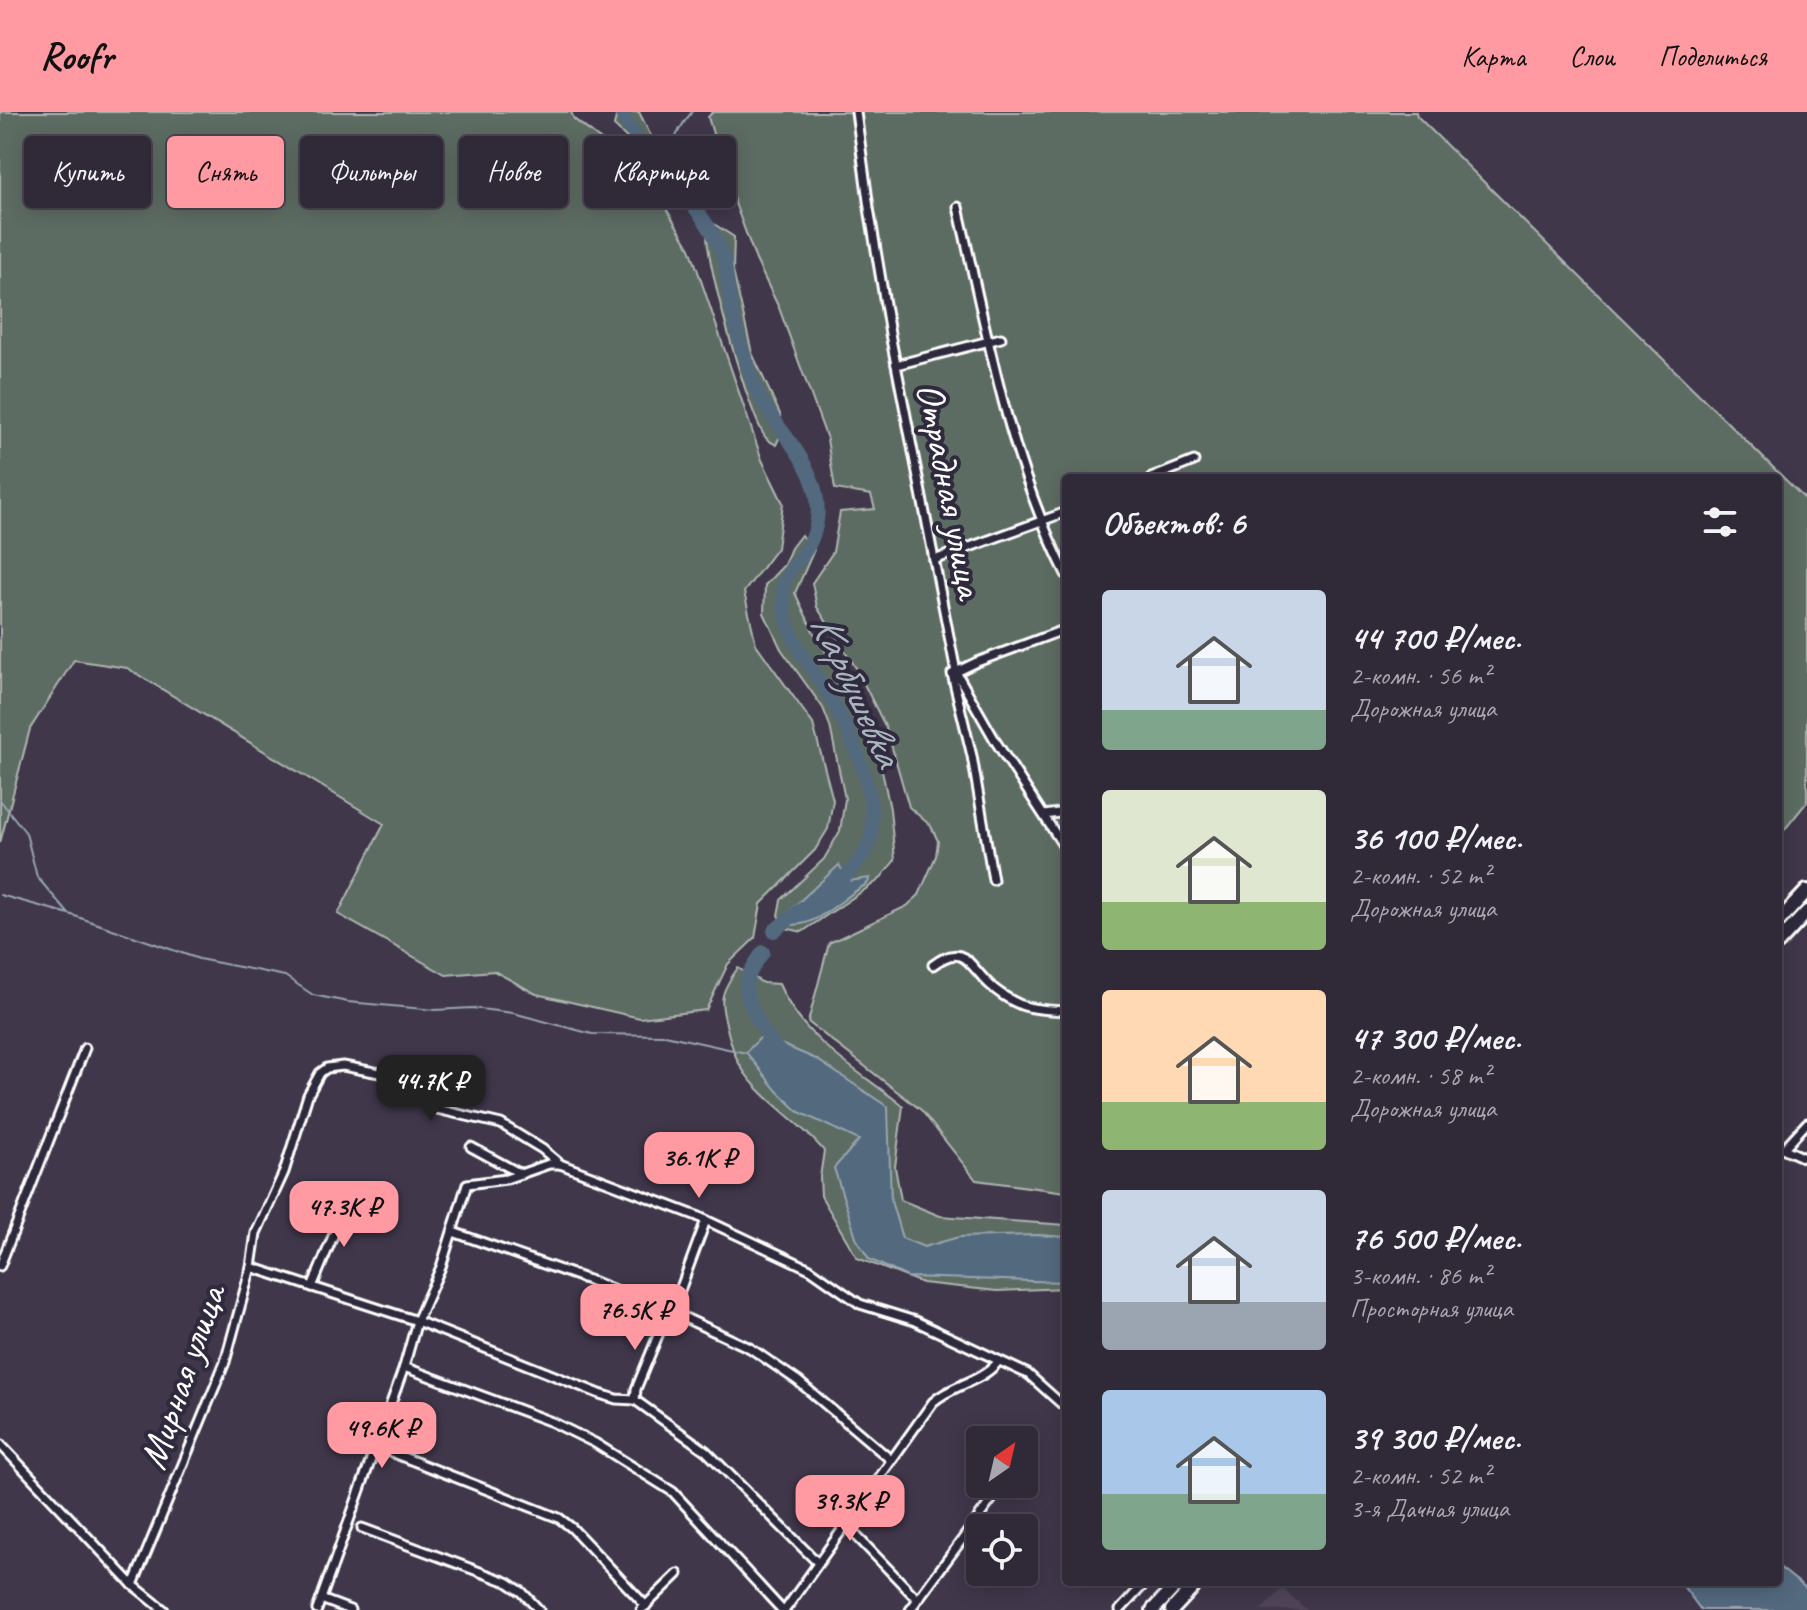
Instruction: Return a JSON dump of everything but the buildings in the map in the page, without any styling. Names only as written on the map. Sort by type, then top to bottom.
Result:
[{"type":"main road","points":[[1782,918],[1807,891]]},
{"type":"main road","points":[[1782,939],[1807,912]]},
{"type":"main road","points":[[1153,1610],[1175,1586]]},
{"type":"main road","points":[[1172,1610],[1194,1586]]},
{"type":"street","name":"Отрадная улица","points":[[856,112],[896,365],[956,672],[996,742],[1062,844]]},
{"type":"street","points":[[958,207],[1000,397],[1042,522],[1062,565]]},
{"type":"street","points":[[896,365],[1001,338]]},
{"type":"street","points":[[1161,474],[1194,461]]},
{"type":"street","points":[[934,560],[1062,514]]},
{"type":"street","points":[[993,880],[972,756],[952,674],[1062,631]]},
{"type":"street","points":[[1044,815],[1062,813]]},
{"type":"street","points":[[933,965],[946,955],[961,956],[974,965],[989,984],[1022,1006],[1062,1011]]},
{"type":"street","points":[[0,1266],[85,1048]]},
{"type":"street","name":"Мирная улица","points":[[133,1585],[225,1362],[251,1267],[256,1233],[284,1172],[314,1081],[327,1068],[343,1066],[390,1075],[437,1109],[501,1124],[560,1164]]},
{"type":"street","points":[[1782,1146],[1807,1123]]},
{"type":"street","points":[[471,1147],[521,1174]]},
{"type":"street","points":[[1782,1147],[1807,1159]]},
{"type":"street","points":[[317,1610],[404,1367],[417,1321],[441,1267],[467,1184],[506,1179],[549,1164],[560,1164],[706,1220],[810,1269],[860,1304],[915,1321],[1028,1374],[1062,1404]]},
{"type":"street","points":[[312,1287],[348,1200]]},
{"type":"street","points":[[635,1400],[636,1389],[706,1220]]},
{"type":"street","points":[[453,1232],[597,1283],[670,1312],[763,1355],[891,1460]]},
{"type":"street","points":[[251,1267],[417,1321],[600,1394],[635,1400],[706,1451],[817,1562]]},
{"type":"street","points":[[404,1367],[552,1422],[595,1443],[647,1475],[673,1492],[783,1610],[933,1402],[951,1389],[979,1379],[998,1362]]},
{"type":"street","points":[[0,1444],[133,1585],[164,1610]]},
{"type":"street","points":[[375,1444],[559,1518],[572,1528],[644,1608],[678,1574]]},
{"type":"street","points":[[910,1610],[994,1498]]},
{"type":"street","points":[[845,1524],[917,1599]]},
{"type":"street","points":[[362,1528],[507,1582],[539,1610]]},
{"type":"street","points":[[1120,1610],[1142,1586]]},
{"type":"street","points":[[321,1599],[350,1610]]},
{"type":"shaded area","points":[[1282,1588],[1307,1610],[1261,1610]]},
{"type":"green space","points":[[0,112],[571,112],[574,119],[596,136],[584,136],[584,208],[666,208],[690,248],[762,460],[783,503],[777,548],[744,592],[756,644],[813,724],[833,800],[828,829],[815,850],[761,904],[755,938],[728,964],[706,1010],[640,1018],[536,994],[494,971],[446,975],[338,914],[384,824],[127,668],[74,660],[30,729],[0,843]]},
{"type":"green space","points":[[617,112],[639,112],[651,136],[625,136],[614,126]]},
{"type":"green space","points":[[713,112],[1416,112],[1780,474],[1062,474],[1062,1191],[976,1180],[921,1110],[808,1022],[829,943],[907,906],[919,895],[936,856],[938,841],[931,826],[909,807],[887,730],[856,668],[817,607],[812,583],[833,552],[840,512],[875,509],[871,495],[835,489],[827,439],[779,308],[756,260],[736,206],[736,136],[714,136],[708,117]]},
{"type":"green space","points":[[711,222],[734,237],[733,271],[752,353],[780,414],[781,434],[776,445],[767,439],[749,401],[730,339],[713,275],[707,232]]},
{"type":"green space","points":[[1782,476],[1807,501],[1807,802],[1782,833]]},
{"type":"green space","points":[[801,535],[814,550],[795,593],[815,635],[863,710],[879,756],[890,809],[895,860],[879,880],[802,932],[785,928],[778,915],[781,900],[824,859],[840,831],[845,799],[830,726],[823,708],[781,649],[764,613],[765,585],[784,565]]},
{"type":"green space","points":[[738,968],[763,983],[779,984],[789,1004],[816,1038],[903,1106],[895,1167],[901,1200],[940,1216],[1062,1225],[1062,1288],[997,1291],[922,1283],[857,1258],[821,1196],[824,1151],[759,1090],[741,1067],[723,1012],[722,998]]},
{"type":"water","points":[[839,865],[849,881],[870,878],[867,884],[808,922],[787,924],[789,911]]},
{"type":"water","points":[[762,1036],[816,1059],[888,1107],[891,1201],[902,1238],[924,1247],[959,1237],[1062,1237],[1062,1282],[907,1277],[869,1259],[857,1240],[834,1168],[859,1140],[799,1112],[777,1091],[746,1052]]},
{"type":"water","points":[[1782,1569],[1807,1589],[1807,1610],[1701,1610],[1683,1586],[1782,1586]]},
{"type":"waterway","name":"Карбушевка","points":[[621,112],[643,147],[695,208],[718,243],[725,264],[735,323],[754,384],[800,457],[816,493],[818,512],[815,531],[807,549],[785,579],[784,606],[797,646],[827,692],[853,744],[867,783],[872,823],[870,841],[864,853],[833,888]]},
{"type":"waterway","points":[[676,136],[692,112]]},
{"type":"waterway","points":[[0,800],[26,833],[37,877],[68,913]]},
{"type":"waterway","points":[[0,895],[69,914],[199,959],[285,976],[313,995],[348,1002],[435,1010],[472,1008],[513,1013],[592,1034],[665,1035],[746,1053]]},
{"type":"waterway","name":"Карбушевка","points":[[774,931],[802,908]]},
{"type":"waterway","name":"Карбушевка","points":[[763,952],[750,973],[746,987],[758,1021],[779,1051]]}]
